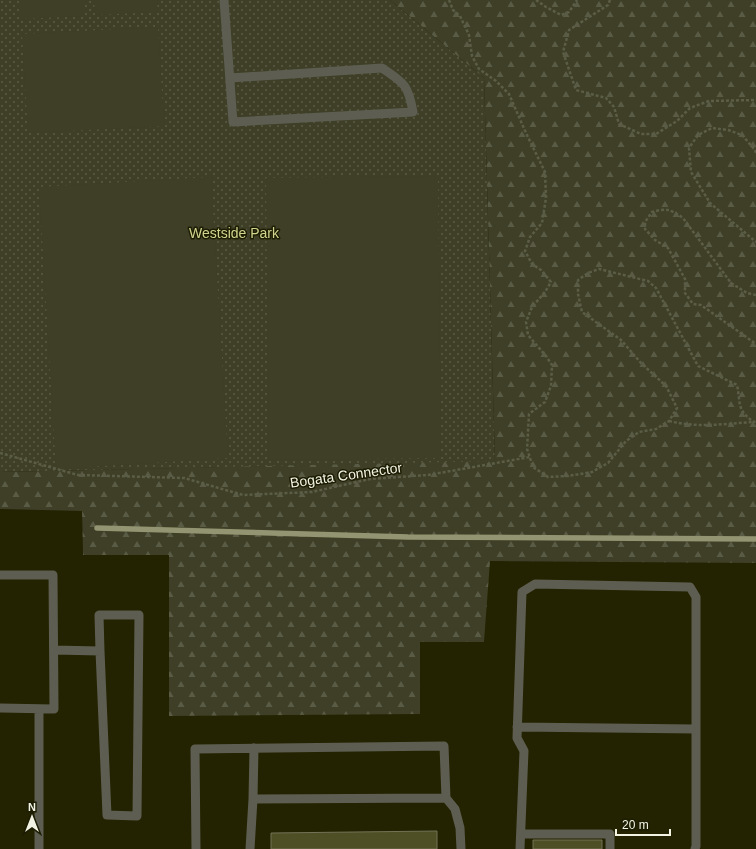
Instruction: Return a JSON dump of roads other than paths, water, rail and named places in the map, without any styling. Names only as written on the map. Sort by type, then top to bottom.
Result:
[{"type":"lane","points":[[224,0],[233,122],[413,112],[410,94],[402,81],[382,68],[230,78]]},
{"type":"lane","points":[[0,575],[53,575],[54,709],[0,708]]},
{"type":"lane","points":[[520,849],[524,751],[517,738],[517,727],[522,592],[535,584],[550,584],[690,587],[696,597],[695,849]]},
{"type":"lane","points":[[99,615],[139,615],[136,816],[106,815],[100,651],[99,615]]},
{"type":"lane","points":[[54,650],[100,651]]},
{"type":"lane","points":[[39,709],[39,849]]},
{"type":"lane","points":[[517,727],[696,729]]},
{"type":"lane","points":[[196,849],[195,749],[444,746],[446,798],[455,809],[460,828],[461,849]]},
{"type":"lane","points":[[250,849],[254,748]]},
{"type":"lane","points":[[253,799],[446,798]]},
{"type":"lane","points":[[521,834],[610,834],[610,849]]},
{"type":"waterway","points":[[97,528],[408,537],[756,539]]},
{"type":"park label","name":"Westside Park","points":[[234,233]]}]
